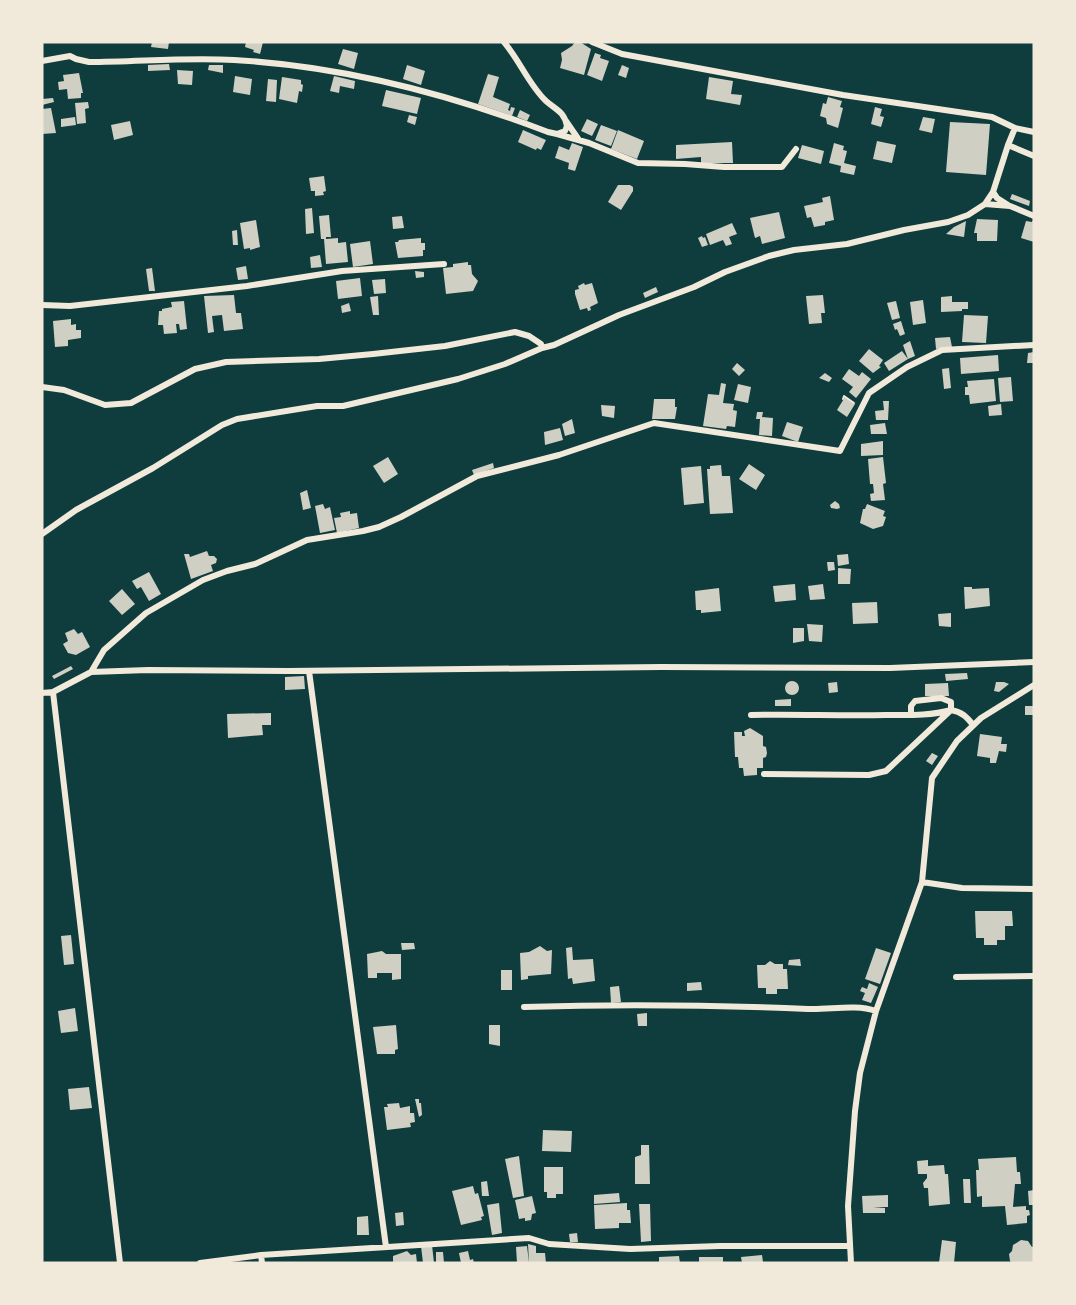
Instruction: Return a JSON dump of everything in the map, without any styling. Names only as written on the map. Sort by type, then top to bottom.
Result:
[{"type":"street","points":[[504,42],[535,88],[548,103],[561,111],[580,140]]},
{"type":"street","points":[[592,42],[622,54],[646,59],[843,95],[992,117],[1016,128],[1034,132]]},
{"type":"street","points":[[42,62],[70,56],[76,60],[89,62],[235,60],[329,72],[374,80],[459,101],[580,140],[638,163],[782,168],[795,149]]},
{"type":"street","points":[[557,134],[565,131],[566,121]]},
{"type":"street","points":[[42,534],[76,510],[153,468],[222,425],[237,419],[306,408],[343,406],[486,370],[554,345],[619,315],[769,256],[794,250],[847,244],[948,222],[968,215],[985,204],[993,192],[1016,128]]},
{"type":"street","points":[[1008,145],[1034,156]]},
{"type":"street","points":[[993,192],[997,198],[1010,206],[1034,216]]},
{"type":"street","points":[[985,204],[1010,206]]},
{"type":"street","points":[[42,305],[70,306],[247,286],[342,271],[444,264]]},
{"type":"street","points":[[42,387],[64,390],[105,405],[131,403],[195,369],[219,363],[319,359],[373,354],[445,346],[515,332],[529,336],[542,348]]},
{"type":"street","points":[[91,672],[104,650],[146,613],[194,585],[227,571],[255,564],[307,540],[363,531],[379,526],[477,476],[551,457],[654,423],[840,451],[870,393],[907,367],[942,350],[1034,345]]},
{"type":"street","points":[[42,693],[52,693],[91,672],[148,670],[890,668],[1034,662]]},
{"type":"street","points":[[309,671],[386,1247]]},
{"type":"street","points":[[851,1263],[848,1206],[860,1073],[876,1011],[922,882],[932,778],[957,741],[973,725],[1034,686]]},
{"type":"street","points":[[52,693],[120,1263]]},
{"type":"street","points":[[764,774],[869,775],[886,771],[951,710],[951,702],[941,698],[915,701],[911,706],[911,715]]},
{"type":"street","points":[[751,715],[911,715],[938,714],[951,710],[967,716],[973,725]]},
{"type":"street","points":[[922,882],[962,888],[1034,889]]},
{"type":"street","points":[[956,976],[1034,976]]},
{"type":"street","points":[[524,1007],[866,1008],[876,1011]]},
{"type":"street","points":[[200,1263],[261,1255],[529,1238],[549,1244],[630,1249],[850,1246]]},
{"type":"street","points":[[261,1255],[262,1263]]},
{"type":"path","points":[[843,399],[844,396],[855,404],[852,410]]},
{"type":"building","points":[[152,42],[169,42],[168,49],[151,47]]},
{"type":"building","points":[[246,42],[263,42],[260,54],[245,47]]},
{"type":"building","points":[[575,42],[580,42],[591,49],[584,75],[560,68],[561,53]]},
{"type":"building","points":[[343,49],[358,53],[354,69],[338,64]]},
{"type":"building","points":[[595,53],[601,55],[600,58],[609,61],[602,81],[587,75]]},
{"type":"building","points":[[169,64],[170,70],[148,71],[148,65]]},
{"type":"building","points":[[209,65],[223,65],[223,73],[208,70]]},
{"type":"building","points":[[407,65],[425,71],[421,85],[403,79]]},
{"type":"building","points":[[622,65],[629,68],[626,78],[618,75]]},
{"type":"building","points":[[177,70],[193,71],[192,85],[178,84]]},
{"type":"building","points":[[79,73],[83,93],[81,93],[81,98],[68,99],[67,89],[59,90],[58,82],[64,81],[63,75]]},
{"type":"building","points":[[488,74],[499,77],[493,97],[510,104],[508,110],[510,111],[511,107],[515,108],[512,116],[478,104]]},
{"type":"building","points":[[235,76],[252,79],[250,95],[233,92]]},
{"type":"building","points":[[334,76],[355,81],[354,89],[340,86],[339,93],[330,91]]},
{"type":"building","points":[[282,77],[301,80],[302,92],[299,91],[297,103],[279,99]]},
{"type":"building","points":[[709,77],[733,81],[731,94],[742,95],[740,105],[706,99]]},
{"type":"building","points":[[268,79],[277,80],[276,102],[266,101]]},
{"type":"building","points":[[386,90],[421,98],[417,114],[382,106]]},
{"type":"building","points":[[828,97],[842,101],[840,107],[843,108],[838,128],[827,124],[826,118],[820,116],[823,103],[826,104]]},
{"type":"building","points":[[53,98],[54,102],[42,105],[42,99]]},
{"type":"building","points":[[88,102],[89,108],[85,109],[86,123],[77,124],[75,103]]},
{"type":"building","points":[[875,107],[882,109],[880,116],[884,117],[881,127],[871,124]]},
{"type":"building","points":[[51,108],[56,133],[42,134],[42,109]]},
{"type":"building","points":[[520,110],[530,115],[527,121],[517,117]]},
{"type":"building","points":[[409,115],[417,117],[415,125],[407,122]]},
{"type":"building","points":[[75,117],[76,125],[61,127],[61,119]]},
{"type":"building","points":[[923,117],[935,119],[932,133],[919,130]]},
{"type":"building","points":[[587,119],[598,124],[592,136],[581,131]]},
{"type":"building","points":[[130,121],[133,135],[114,140],[111,125]]},
{"type":"building","points":[[950,122],[990,124],[986,175],[946,172]]},
{"type":"building","points":[[601,125],[617,131],[611,146],[595,140]]},
{"type":"building","points":[[523,130],[546,140],[541,150],[518,142]]},
{"type":"building","points":[[618,130],[644,141],[637,159],[611,149]]},
{"type":"building","points":[[877,141],[896,145],[892,163],[873,159]]},
{"type":"building","points":[[732,142],[733,163],[701,163],[701,157],[676,159],[676,145]]},
{"type":"building","points":[[572,143],[583,147],[575,171],[568,169],[569,163],[555,158],[559,146],[569,150]]},
{"type":"building","points":[[834,143],[844,146],[843,150],[847,151],[844,163],[856,166],[854,175],[840,172],[841,166],[829,163]]},
{"type":"building","points":[[802,145],[824,151],[821,164],[798,158]]},
{"type":"building","points":[[324,176],[326,191],[323,192],[324,195],[315,196],[315,191],[311,191],[309,178]]},
{"type":"building","points":[[618,185],[633,187],[633,191],[621,210],[608,202]]},
{"type":"building","points":[[1012,194],[1030,201],[1029,206],[1010,199]]},
{"type":"building","points":[[830,196],[834,220],[814,227],[811,217],[807,218],[804,206],[823,202],[822,198]]},
{"type":"building","points":[[312,208],[314,233],[306,234],[305,209]]},
{"type":"building","points":[[779,212],[785,238],[762,244],[760,236],[755,238],[750,218]]},
{"type":"building","points":[[329,215],[331,237],[326,237],[326,239],[338,238],[338,243],[346,242],[348,262],[326,264],[319,216]]},
{"type":"building","points":[[402,216],[404,228],[393,229],[392,217]]},
{"type":"building","points":[[1034,218],[1034,242],[1021,238],[1026,221],[1032,222]]},
{"type":"building","points":[[977,219],[998,220],[997,241],[977,241],[977,233],[974,233]]},
{"type":"building","points":[[256,220],[260,247],[244,249],[240,223]]},
{"type":"building","points":[[966,221],[964,237],[946,234],[954,227]]},
{"type":"building","points":[[732,223],[737,234],[729,237],[732,244],[726,246],[723,240],[710,245],[706,234]]},
{"type":"building","points":[[237,230],[238,245],[233,245],[232,231]]},
{"type":"building","points":[[705,237],[708,245],[702,247],[698,238]]},
{"type":"building","points":[[421,238],[421,243],[425,243],[423,256],[398,258],[395,242]]},
{"type":"building","points":[[370,241],[373,264],[353,267],[350,244]]},
{"type":"building","points":[[320,255],[322,267],[311,268],[310,257]]},
{"type":"building","points":[[468,262],[468,265],[471,265],[472,274],[478,281],[473,291],[446,294],[443,268]]},
{"type":"building","points":[[246,266],[248,279],[238,280],[236,268]]},
{"type":"building","points":[[152,268],[155,291],[149,291],[146,269]]},
{"type":"building","points":[[415,271],[424,272],[424,277],[416,278]]},
{"type":"building","points":[[360,278],[362,296],[338,299],[336,281]]},
{"type":"building","points":[[385,279],[386,293],[374,294],[372,280]]},
{"type":"building","points":[[584,283],[585,285],[592,283],[598,303],[590,307],[591,310],[588,311],[587,308],[580,310],[575,294],[575,290],[579,289],[578,286]]},
{"type":"building","points":[[656,287],[658,292],[645,298],[643,293]]},
{"type":"building","points":[[234,295],[236,313],[241,313],[243,329],[224,331],[222,315],[212,316],[214,332],[208,333],[204,296]]},
{"type":"building","points":[[823,295],[825,313],[821,313],[822,323],[809,324],[806,296]]},
{"type":"building","points":[[378,296],[379,315],[373,315],[370,297]]},
{"type":"building","points":[[952,296],[952,302],[968,302],[968,309],[941,312],[941,297]]},
{"type":"building","points":[[923,300],[926,323],[913,325],[910,302]]},
{"type":"building","points":[[184,301],[187,329],[180,330],[179,324],[176,324],[177,333],[164,334],[163,325],[158,325],[159,311],[172,307],[171,302]]},
{"type":"building","points":[[896,301],[900,318],[892,320],[887,303]]},
{"type":"building","points":[[349,303],[351,311],[342,313],[341,306]]},
{"type":"building","points":[[964,315],[988,316],[986,343],[962,342]]},
{"type":"building","points":[[71,319],[71,325],[76,324],[76,330],[81,330],[81,338],[68,340],[68,346],[55,347],[53,321]]},
{"type":"building","points":[[901,321],[905,334],[900,336],[893,324]]},
{"type":"building","points":[[950,337],[952,347],[936,349],[935,338]]},
{"type":"building","points":[[910,341],[915,356],[908,359],[903,345]]},
{"type":"building","points":[[869,349],[883,360],[879,366],[881,367],[873,373],[859,361]]},
{"type":"building","points":[[902,351],[908,359],[889,371],[884,363]]},
{"type":"building","points":[[1034,352],[1034,363],[1027,363],[1028,353]]},
{"type":"building","points":[[998,355],[999,371],[961,374],[960,358]]},
{"type":"building","points":[[737,363],[745,370],[739,376],[732,369]]},
{"type":"building","points":[[949,368],[951,388],[944,389],[942,369]]},
{"type":"building","points":[[849,369],[859,376],[862,372],[871,379],[856,398],[849,392],[853,387],[842,379]]},
{"type":"building","points":[[825,373],[832,378],[829,382],[819,378]]},
{"type":"building","points":[[1011,377],[1013,401],[1000,402],[998,378]]},
{"type":"building","points":[[994,379],[996,401],[970,404],[969,395],[965,395],[965,387],[968,387],[967,381]]},
{"type":"building","points":[[721,383],[726,384],[723,403],[734,404],[733,410],[737,411],[735,427],[727,426],[726,429],[703,426],[708,394],[719,395]]},
{"type":"building","points":[[738,384],[751,387],[748,403],[734,400]]},
{"type":"building","points":[[845,397],[855,404],[847,417],[837,410]]},
{"type":"building","points":[[654,399],[675,399],[675,407],[677,407],[675,419],[652,419]]},
{"type":"building","points":[[883,401],[889,401],[888,420],[876,420],[875,411],[884,410]]},
{"type":"building","points":[[1001,404],[1002,415],[989,416],[988,406]]},
{"type":"building","points":[[601,405],[615,406],[614,418],[602,416]]},
{"type":"building","points":[[757,412],[763,412],[762,417],[773,418],[772,436],[759,435],[760,419],[756,419]]},
{"type":"building","points":[[572,419],[575,433],[565,436],[562,424]]},
{"type":"building","points":[[787,422],[803,427],[798,442],[782,436]]},
{"type":"building","points":[[885,423],[887,434],[871,434],[870,425]]},
{"type":"building","points":[[560,428],[563,440],[545,445],[544,432]]},
{"type":"building","points":[[883,441],[883,455],[861,456],[861,444]]},
{"type":"building","points":[[388,457],[398,474],[384,483],[373,466]]},
{"type":"building","points":[[883,457],[885,500],[871,501],[870,494],[874,493],[873,484],[870,484],[868,459]]},
{"type":"building","points":[[493,463],[494,468],[474,475],[472,470]]},
{"type":"building","points":[[749,464],[765,475],[756,490],[739,479]]},
{"type":"building","points":[[721,465],[722,476],[730,476],[733,513],[710,514],[707,469],[710,469],[710,466]]},
{"type":"building","points":[[701,466],[704,503],[684,505],[681,468]]},
{"type":"building","points":[[307,490],[311,508],[303,510],[300,493]]},
{"type":"building","points":[[835,501],[840,508],[831,508],[830,505]]},
{"type":"building","points":[[323,504],[325,509],[330,507],[335,530],[320,533],[315,506]]},
{"type":"building","points":[[867,504],[885,511],[883,526],[873,529],[860,523],[863,509]]},
{"type":"building","points":[[350,511],[350,514],[357,513],[359,528],[337,533],[334,518],[341,517],[340,513]]},
{"type":"building","points":[[207,551],[209,556],[217,559],[216,563],[211,565],[213,571],[191,579],[184,554],[189,554],[190,557]]},
{"type":"building","points":[[848,554],[849,564],[838,566],[837,555]]},
{"type":"building","points":[[827,562],[834,562],[835,570],[828,571]]},
{"type":"building","points":[[838,568],[851,569],[850,584],[838,584]]},
{"type":"building","points":[[149,572],[161,594],[149,601],[141,587],[137,589],[132,581]]},
{"type":"building","points":[[795,584],[796,600],[775,602],[773,586]]},
{"type":"building","points":[[823,584],[825,599],[810,600],[808,586]]},
{"type":"building","points":[[964,587],[989,588],[990,606],[965,609]]},
{"type":"building","points":[[719,588],[721,611],[701,613],[701,610],[696,610],[695,591]]},
{"type":"building","points":[[122,589],[135,604],[122,615],[109,601]]},
{"type":"building","points":[[877,602],[878,623],[853,624],[852,603]]},
{"type":"building","points":[[951,613],[951,627],[939,626],[938,614]]},
{"type":"building","points":[[807,624],[823,625],[822,642],[809,641]]},
{"type":"building","points":[[793,628],[804,628],[804,641],[793,643]]},
{"type":"building","points":[[74,629],[78,634],[82,632],[90,647],[76,655],[68,653],[63,644],[68,641],[65,633]]},
{"type":"building","points":[[71,666],[73,669],[54,679],[52,676]]},
{"type":"building","points":[[967,673],[968,679],[946,681],[945,674]]},
{"type":"building","points":[[304,676],[305,689],[285,690],[285,677]]},
{"type":"building","points":[[789,681],[795,681],[799,688],[795,695],[789,695],[785,691],[785,685]]},
{"type":"building","points":[[837,682],[838,692],[829,693],[828,683]]},
{"type":"building","points":[[996,682],[1009,684],[999,692],[994,691]]},
{"type":"building","points":[[948,683],[949,696],[925,696],[925,684]]},
{"type":"building","points":[[791,699],[791,706],[775,706],[775,700]]},
{"type":"building","points":[[1025,706],[1034,706],[1034,715],[1025,715]]},
{"type":"building","points":[[271,713],[271,725],[262,725],[263,735],[228,738],[227,714]]},
{"type":"building","points":[[750,728],[763,736],[763,746],[766,747],[767,753],[763,758],[763,768],[757,768],[757,775],[744,776],[743,768],[739,768],[738,757],[735,757],[734,732],[742,732],[742,736],[745,736],[744,731]]},
{"type":"building","points":[[980,734],[1002,737],[1001,744],[1007,744],[1006,752],[999,751],[996,763],[990,763],[990,758],[977,756]]},
{"type":"building","points":[[932,753],[938,756],[932,765],[926,761]]},
{"type":"building","points":[[975,911],[1012,911],[1013,926],[1005,926],[1005,940],[997,940],[997,945],[984,945],[984,938],[976,938]]},
{"type":"building","points":[[71,935],[74,964],[64,965],[61,936]]},
{"type":"building","points":[[401,943],[414,943],[415,949],[402,950]]},
{"type":"building","points":[[540,946],[547,951],[552,950],[551,974],[528,976],[528,979],[521,980],[520,953],[529,952]]},
{"type":"building","points":[[572,947],[573,960],[593,959],[595,981],[573,984],[572,978],[568,979],[566,948]]},
{"type":"building","points":[[876,948],[891,953],[880,984],[865,979]]},
{"type":"building","points":[[382,951],[386,954],[401,954],[401,979],[392,980],[392,973],[377,973],[377,978],[368,978],[367,954]]},
{"type":"building","points":[[800,959],[801,966],[788,965],[789,960]]},
{"type":"building","points":[[770,961],[783,964],[783,969],[787,969],[788,989],[777,989],[777,994],[766,994],[766,988],[758,988],[757,965],[765,965]]},
{"type":"building","points":[[501,970],[512,970],[512,990],[501,990]]},
{"type":"building","points":[[701,982],[702,990],[687,991],[687,983]]},
{"type":"building","points":[[869,983],[878,987],[871,1003],[862,1000],[865,993],[860,991],[862,987],[867,989]]},
{"type":"building","points":[[619,986],[621,1002],[611,1003],[610,987]]},
{"type":"building","points":[[75,1008],[78,1031],[61,1033],[58,1011]]},
{"type":"building","points":[[647,1013],[647,1026],[638,1026],[637,1014]]},
{"type":"building","points":[[396,1025],[398,1049],[395,1050],[395,1054],[377,1054],[373,1027]]},
{"type":"building","points":[[489,1025],[500,1025],[500,1046],[489,1044]]},
{"type":"building","points":[[89,1087],[92,1108],[70,1110],[68,1089]]},
{"type":"building","points":[[415,1099],[419,1099],[421,1103],[422,1115],[419,1117]]},
{"type":"building","points":[[399,1103],[400,1108],[410,1106],[410,1113],[414,1113],[415,1122],[410,1123],[411,1127],[387,1130],[384,1107],[388,1107],[387,1104]]},
{"type":"building","points":[[543,1130],[572,1131],[571,1152],[542,1151]]},
{"type":"building","points":[[641,1145],[649,1145],[650,1184],[635,1184],[635,1157],[641,1155]]},
{"type":"building","points":[[519,1156],[524,1196],[513,1198],[505,1159]]},
{"type":"building","points":[[1016,1157],[1021,1184],[1015,1184],[1013,1207],[1026,1206],[1030,1215],[1027,1216],[1027,1223],[1007,1225],[1005,1206],[982,1207],[982,1196],[977,1197],[976,1170],[979,1170],[978,1159]]},
{"type":"building","points":[[928,1160],[928,1166],[944,1165],[945,1174],[948,1174],[950,1204],[929,1206],[928,1188],[924,1188],[923,1183],[927,1174],[918,1174],[917,1161]]},
{"type":"building","points":[[544,1167],[563,1167],[563,1194],[556,1194],[556,1198],[547,1198],[547,1192],[544,1192]]},
{"type":"building","points":[[963,1179],[970,1179],[971,1203],[964,1203]]},
{"type":"building","points":[[487,1181],[489,1196],[482,1196],[481,1182]]},
{"type":"building","points":[[473,1186],[475,1194],[478,1193],[484,1216],[481,1217],[482,1220],[461,1225],[452,1191]]},
{"type":"building","points":[[1034,1190],[1034,1205],[1029,1205],[1028,1191]]},
{"type":"building","points":[[619,1193],[620,1202],[594,1204],[594,1195]]},
{"type":"building","points":[[888,1195],[888,1207],[873,1207],[885,1208],[885,1213],[863,1213],[862,1196]]},
{"type":"building","points":[[532,1196],[536,1213],[532,1214],[531,1220],[519,1219],[515,1200]]},
{"type":"building","points":[[499,1203],[502,1233],[492,1235],[487,1205]]},
{"type":"building","points":[[627,1203],[631,1223],[619,1223],[619,1228],[595,1229],[594,1205]]},
{"type":"building","points":[[639,1204],[650,1204],[651,1241],[641,1242]]},
{"type":"building","points":[[403,1212],[404,1225],[396,1226],[395,1213]]},
{"type":"building","points":[[368,1216],[369,1235],[357,1235],[357,1217]]},
{"type":"building","points":[[577,1233],[578,1242],[570,1242],[569,1234]]},
{"type":"building","points":[[942,1240],[956,1242],[954,1263],[939,1263]]},
{"type":"building","points":[[1021,1240],[1028,1241],[1034,1247],[1034,1263],[1012,1263],[1010,1261],[1009,1254],[1013,1245]]},
{"type":"building","points":[[528,1244],[536,1246],[536,1253],[545,1253],[546,1263],[529,1263]]},
{"type":"building","points":[[432,1245],[434,1263],[423,1263],[421,1246]]},
{"type":"building","points":[[527,1246],[529,1263],[517,1263],[516,1247]]},
{"type":"building","points":[[407,1251],[411,1255],[416,1254],[417,1263],[393,1263],[393,1256]]},
{"type":"building","points":[[468,1251],[470,1260],[473,1259],[474,1263],[461,1263],[459,1253]]},
{"type":"building","points":[[436,1252],[443,1252],[444,1263],[436,1263]]},
{"type":"building","points":[[762,1255],[763,1262],[742,1263],[741,1257]]},
{"type":"building","points":[[679,1256],[680,1263],[659,1263],[659,1257]]},
{"type":"building","points":[[699,1257],[723,1257],[723,1263],[699,1263]]}]
